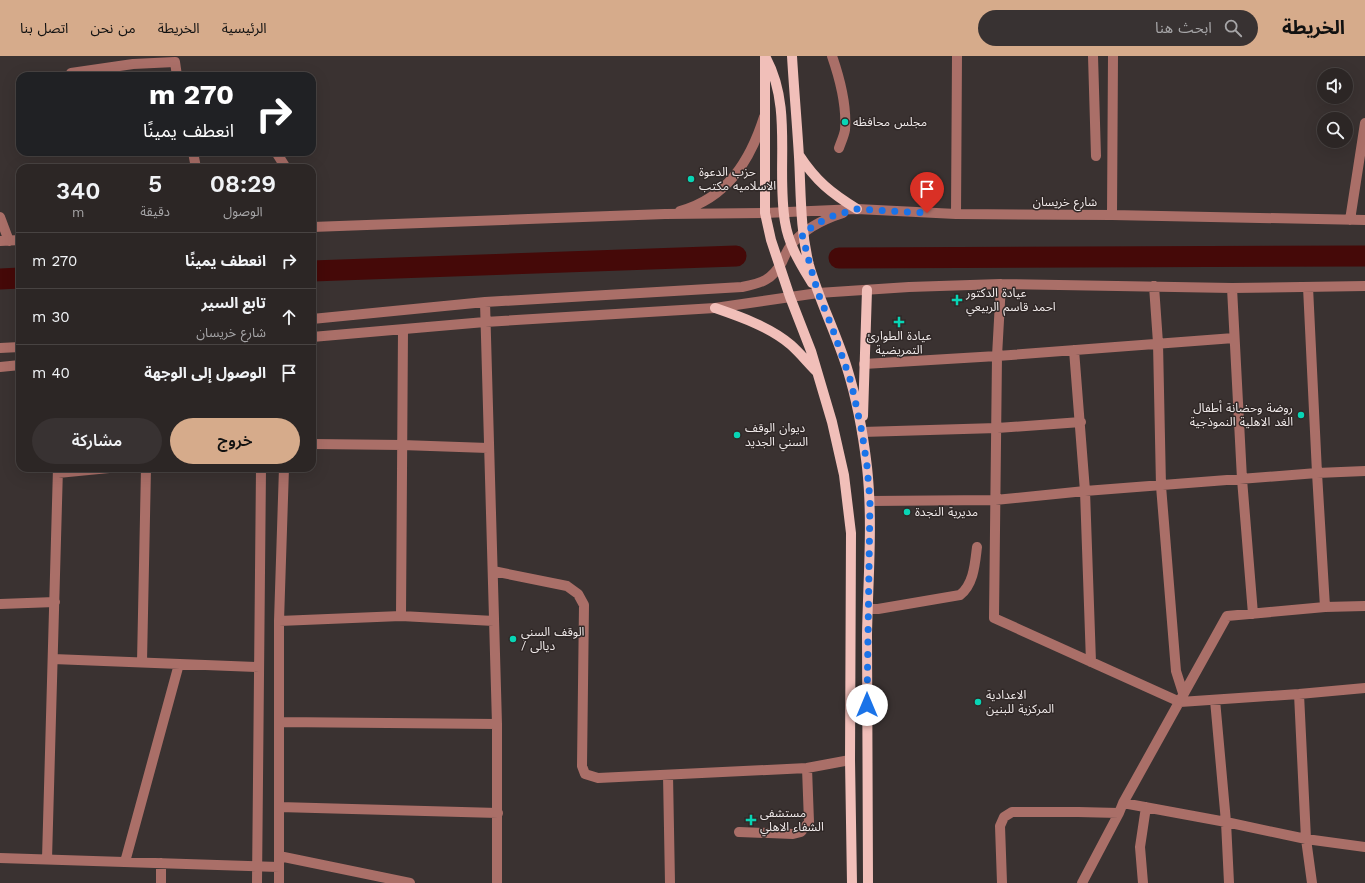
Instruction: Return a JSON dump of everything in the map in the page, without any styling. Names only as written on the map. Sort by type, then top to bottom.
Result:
[{"type":"main road","points":[[765,56],[765,213],[771,240],[818,374],[832,422],[844,475],[850,533],[850,760],[852,883]]},
{"type":"main road","points":[[765,56],[774,74],[780,102],[785,223],[791,246],[802,269],[818,293]]},
{"type":"main road","points":[[792,56],[799,155],[802,234],[818,293],[832,327],[846,368],[862,432],[870,501],[867,690],[868,883]]},
{"type":"main road","points":[[799,155],[816,179],[829,191],[857,209]]},
{"type":"main road","points":[[862,432],[867,290]]},
{"type":"main road","points":[[715,308],[742,317],[767,329],[790,344],[818,374]]},
{"type":"street","points":[[832,56],[838,74],[844,106],[845,131],[839,148]]},
{"type":"street","points":[[956,56],[956,214]]},
{"type":"street","points":[[1093,56],[1096,156]]},
{"type":"street","points":[[1112,215],[1113,56]]},
{"type":"street","points":[[78,72],[175,59],[177,72]]},
{"type":"street","points":[[316,225],[665,214],[686,209],[707,200],[734,177],[747,159],[757,139],[764,117]]},
{"type":"street","points":[[1350,220],[1365,123]]},
{"type":"street","points":[[316,319],[485,302],[742,287],[765,281],[773,275],[791,246],[802,234],[828,218],[857,209]]},
{"type":"street","name":"شارع خريسان","points":[[665,214],[765,213],[857,209],[956,214],[1112,215],[1365,220]]},
{"type":"street","points":[[0,217],[5,241],[16,240]]},
{"type":"street","points":[[1001,284],[997,356],[994,618],[1091,662],[1181,698],[1215,700],[1365,688]]},
{"type":"street","points":[[316,337],[485,322],[715,308],[818,293],[909,287],[1001,284],[1232,288],[1365,286]]},
{"type":"street","points":[[1154,286],[1158,343],[1161,486],[1176,671],[1181,698]]},
{"type":"street","points":[[1308,287],[1325,607]]},
{"type":"street","points":[[1232,288],[1242,479],[1253,614]]},
{"type":"street","points":[[485,302],[497,724],[498,883]]},
{"type":"street","points":[[401,616],[403,330]]},
{"type":"street","points":[[864,364],[997,356],[1234,338]]},
{"type":"street","points":[[0,348],[16,347]]},
{"type":"street","points":[[1074,350],[1081,422],[1085,491],[1091,662]]},
{"type":"street","points":[[0,367],[16,366]]},
{"type":"street","points":[[862,432],[997,428],[1081,422]]},
{"type":"street","points":[[316,444],[488,448]]},
{"type":"street","points":[[870,501],[995,500],[1085,491],[1317,473],[1365,471]]},
{"type":"street","points":[[47,859],[58,472]]},
{"type":"street","points":[[142,662],[146,472]]},
{"type":"street","points":[[257,883],[261,472]]},
{"type":"street","points":[[279,883],[279,621],[284,472]]},
{"type":"street","points":[[868,609],[878,609],[960,595],[971,580],[977,547]]},
{"type":"street","points":[[493,571],[567,586],[578,594],[584,605],[582,766],[585,774],[598,778],[807,768],[850,760]]},
{"type":"street","points":[[0,604],[55,602]]},
{"type":"street","points":[[1082,883],[1119,813],[1122,804],[1227,616],[1325,607],[1365,606]]},
{"type":"street","points":[[279,621],[401,616],[494,621]]},
{"type":"street","points":[[53,659],[259,667]]},
{"type":"street","points":[[125,862],[179,664]]},
{"type":"street","points":[[1299,694],[1306,839],[1312,883]]},
{"type":"street","points":[[1215,700],[1226,822],[1229,883]]},
{"type":"street","points":[[279,722],[497,724]]},
{"type":"street","points":[[739,832],[793,834],[801,832],[809,822],[807,768]]},
{"type":"street","points":[[668,775],[670,883]]},
{"type":"street","points":[[1122,804],[1226,822],[1306,839],[1365,847]]},
{"type":"street","points":[[279,807],[498,812]]},
{"type":"street","points":[[1143,883],[1140,847],[1146,807]]},
{"type":"street","points":[[1002,883],[1000,826],[1004,817],[1012,812],[1119,813]]},
{"type":"street","points":[[279,856],[410,883]]},
{"type":"street","points":[[0,858],[279,867]]},
{"type":"street","points":[[161,863],[161,883]]},
{"type":"waterway","points":[[316,271],[736,256]]},
{"type":"waterway","points":[[839,258],[1365,256]]},
{"type":"waterway","points":[[0,279],[16,278]]},
{"type":"place","name":"مجلس محافظه","points":[[845,122]]},
{"type":"place","name":"حزب الدعوة الاسلاميه مكتب","points":[[691,179]]},
{"type":"place","name":"عيادة الدكتور احمد قاسم الربيعي","points":[[957,300]]},
{"type":"place","name":"عيادة الطوارئ التمريضية","points":[[899,322]]},
{"type":"place","name":"روضة وحضانة أطفال الغد الاهلية النموذجية","points":[[1301,415]]},
{"type":"place","name":"ديوان الوقف السني الجديد","points":[[737,435]]},
{"type":"place","name":"مديرية النجدة","points":[[907,512]]},
{"type":"place","name":"الوقف السني / ديالى","points":[[513,639]]},
{"type":"place","name":"الاعدادية المركزية للبنين","points":[[978,702]]},
{"type":"place","name":"مستشفى الشفاء الاهلي","points":[[751,820]]},
{"type":"route","points":[[867,705],[870,501],[867,466],[862,432],[851,382],[832,327],[818,293],[802,234],[818,223],[833,216],[857,209],[927,213]]}]
